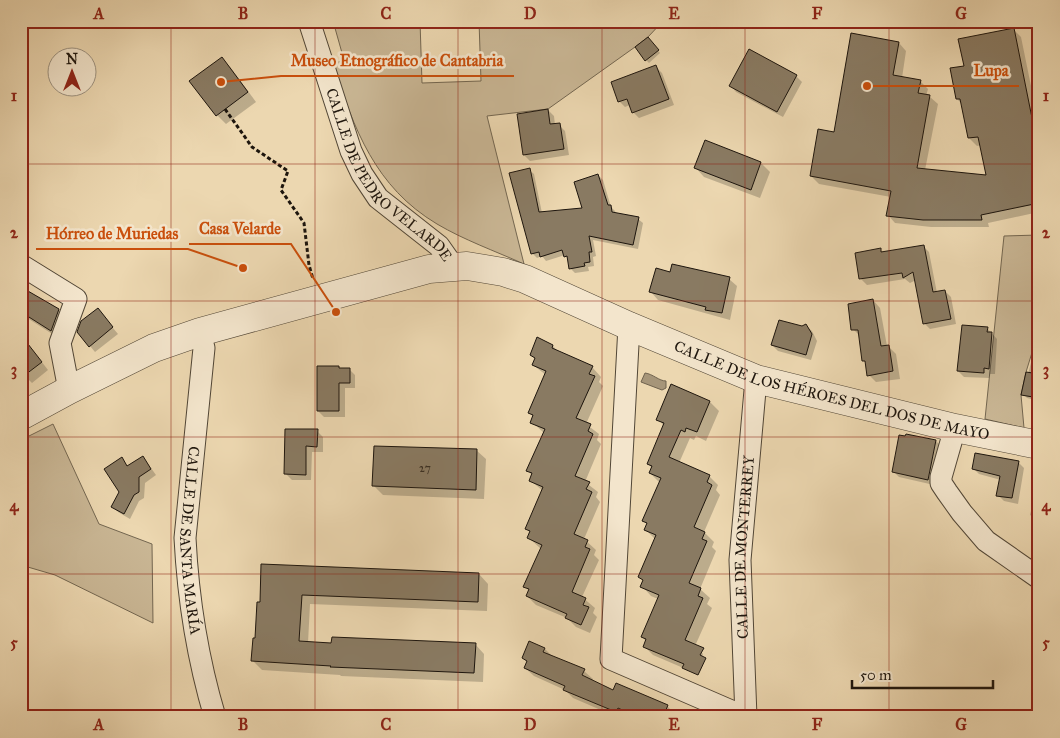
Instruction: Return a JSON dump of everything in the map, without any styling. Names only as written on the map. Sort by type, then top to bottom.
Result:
[{"type":"street","name":"CALLE DE PEDRO VELARDE","points":[[309,21],[351,151],[362,174],[378,198],[439,246],[453,266]]},
{"type":"street","points":[[21,265],[76,299],[60,343],[69,390]]},
{"type":"street","name":"CALLE DE LOS HÉROES DEL DOS DE MAYO","points":[[21,416],[154,348],[200,332],[429,269],[453,266],[482,267],[525,279],[629,326],[756,379],[955,428],[1039,445]]},
{"type":"street","points":[[629,326],[610,659],[746,717]]},
{"type":"street","name":"CALLE DE SANTA MARÍA","points":[[200,332],[204,348],[184,538],[186,568],[198,644],[215,717]]},
{"type":"street","name":"CALLE DE MONTERREY","points":[[746,717],[740,560],[756,379]]},
{"type":"street","points":[[955,428],[941,477],[942,483],[962,513],[986,540],[1039,578]]},
{"type":"path","points":[[225,109],[252,147],[288,171],[281,190],[304,223],[309,266],[319,298]]},
{"type":"shaded area","points":[[333,21],[420,21],[422,83],[481,81],[479,21],[663,21],[648,37],[635,47],[548,109],[487,116],[524,264],[437,224],[398,193],[382,174],[349,111],[333,64],[344,60]]},
{"type":"shaded area","points":[[1039,235],[1039,347],[1034,346],[1021,395],[1024,428],[985,419],[1004,236]]},
{"type":"shaded area","points":[[645,373],[666,381],[666,388],[662,390],[641,382]]},
{"type":"shaded area","points":[[53,424],[99,524],[152,544],[153,623],[55,575],[21,565],[21,440]]},
{"type":"building","points":[[1014,28],[1039,153],[1039,203],[981,215],[982,220],[923,220],[886,216],[891,191],[810,176],[818,129],[834,132],[851,33],[899,42],[893,75],[921,80],[918,93],[930,95],[917,168],[986,175],[978,137],[968,138],[960,99],[956,99],[950,68],[964,66],[958,39]]},
{"type":"building","points":[[648,37],[659,50],[645,61],[635,47]]},
{"type":"building","points":[[749,49],[797,75],[777,112],[729,86]]},
{"type":"building","points":[[222,57],[248,92],[216,116],[189,81]]},
{"type":"building","points":[[656,65],[669,99],[632,113],[627,99],[618,102],[611,82]]},
{"type":"building","points":[[548,109],[550,124],[560,123],[564,149],[523,155],[517,114]]},
{"type":"building","points":[[705,140],[761,162],[751,190],[694,168]]},
{"type":"building","points":[[530,168],[539,212],[582,208],[574,182],[598,174],[612,212],[639,217],[633,245],[589,236],[592,252],[589,252],[590,262],[584,263],[585,266],[569,269],[567,256],[564,257],[562,250],[540,257],[539,252],[531,254],[509,173]]},
{"type":"building","points":[[924,245],[933,292],[945,290],[951,319],[923,324],[913,272],[903,278],[902,273],[859,279],[855,253],[881,248],[881,252]]},
{"type":"building","points":[[672,264],[730,277],[722,313],[705,310],[706,307],[649,292],[656,268],[670,272]]},
{"type":"building","points":[[21,287],[59,309],[51,331],[21,312]]},
{"type":"building","points":[[873,299],[881,346],[889,345],[893,371],[867,376],[865,361],[862,361],[858,330],[851,330],[848,304]]},
{"type":"building","points":[[98,308],[113,327],[89,347],[77,332],[81,321]]},
{"type":"building","points":[[779,320],[802,326],[806,324],[812,334],[806,355],[771,345]]},
{"type":"building","points":[[962,325],[988,327],[987,332],[992,332],[989,369],[984,368],[984,373],[957,371]]},
{"type":"building","points":[[21,335],[42,362],[21,378]]},
{"type":"building","points":[[537,337],[553,345],[552,348],[593,366],[589,374],[595,376],[576,418],[591,424],[588,431],[593,434],[575,476],[590,482],[586,489],[592,492],[574,534],[588,540],[585,547],[590,549],[572,592],[586,598],[583,605],[589,607],[581,625],[565,618],[567,614],[526,596],[529,589],[523,587],[542,545],[527,538],[530,531],[525,529],[543,487],[529,481],[532,473],[526,471],[545,429],[530,423],[533,415],[528,413],[546,371],[532,365],[535,358],[530,355]]},
{"type":"building","points":[[317,366],[350,368],[350,383],[339,383],[339,411],[317,411]]},
{"type":"building","points":[[1026,372],[1039,374],[1039,398],[1021,395]]},
{"type":"building","points":[[671,384],[710,401],[697,432],[686,428],[685,432],[681,430],[669,457],[710,475],[707,482],[712,485],[694,527],[705,532],[702,539],[707,541],[689,583],[701,588],[698,596],[703,598],[685,640],[704,648],[700,655],[706,658],[698,675],[682,668],[684,664],[643,647],[646,639],[641,637],[659,595],[640,587],[643,580],[638,577],[656,535],[644,530],[647,523],[642,521],[661,478],[649,473],[652,466],[647,464],[664,423],[656,420]]},
{"type":"building","points":[[285,429],[318,429],[317,447],[306,446],[306,475],[284,474]]},
{"type":"building","points":[[906,434],[936,440],[928,480],[892,472],[899,435],[905,436]]},
{"type":"building","points":[[374,446],[477,449],[476,490],[372,486]]},
{"type":"building","points":[[975,453],[1019,461],[1012,498],[996,496],[1000,476],[972,469]]},
{"type":"building","points":[[143,456],[151,469],[139,477],[139,492],[134,495],[124,514],[111,507],[119,492],[104,469],[122,457],[127,466]]},
{"type":"building","points":[[261,564],[479,573],[478,602],[302,595],[299,641],[331,643],[332,637],[476,643],[474,673],[330,667],[251,661],[253,638],[255,638],[257,602],[260,602]]},
{"type":"building","points":[[529,641],[545,648],[543,652],[585,669],[582,675],[613,690],[616,683],[668,705],[663,717],[637,717],[618,708],[616,712],[563,690],[565,686],[524,668],[527,661],[522,658]]},
{"type":"place","name":"Museo Etnográfico de Cantabria","points":[[221,82]]},
{"type":"place","name":"Lupa","points":[[867,86]]},
{"type":"place","name":"Hórreo de Muriedas","points":[[243,268]]},
{"type":"place","name":"Casa Velarde","points":[[336,312]]}]
